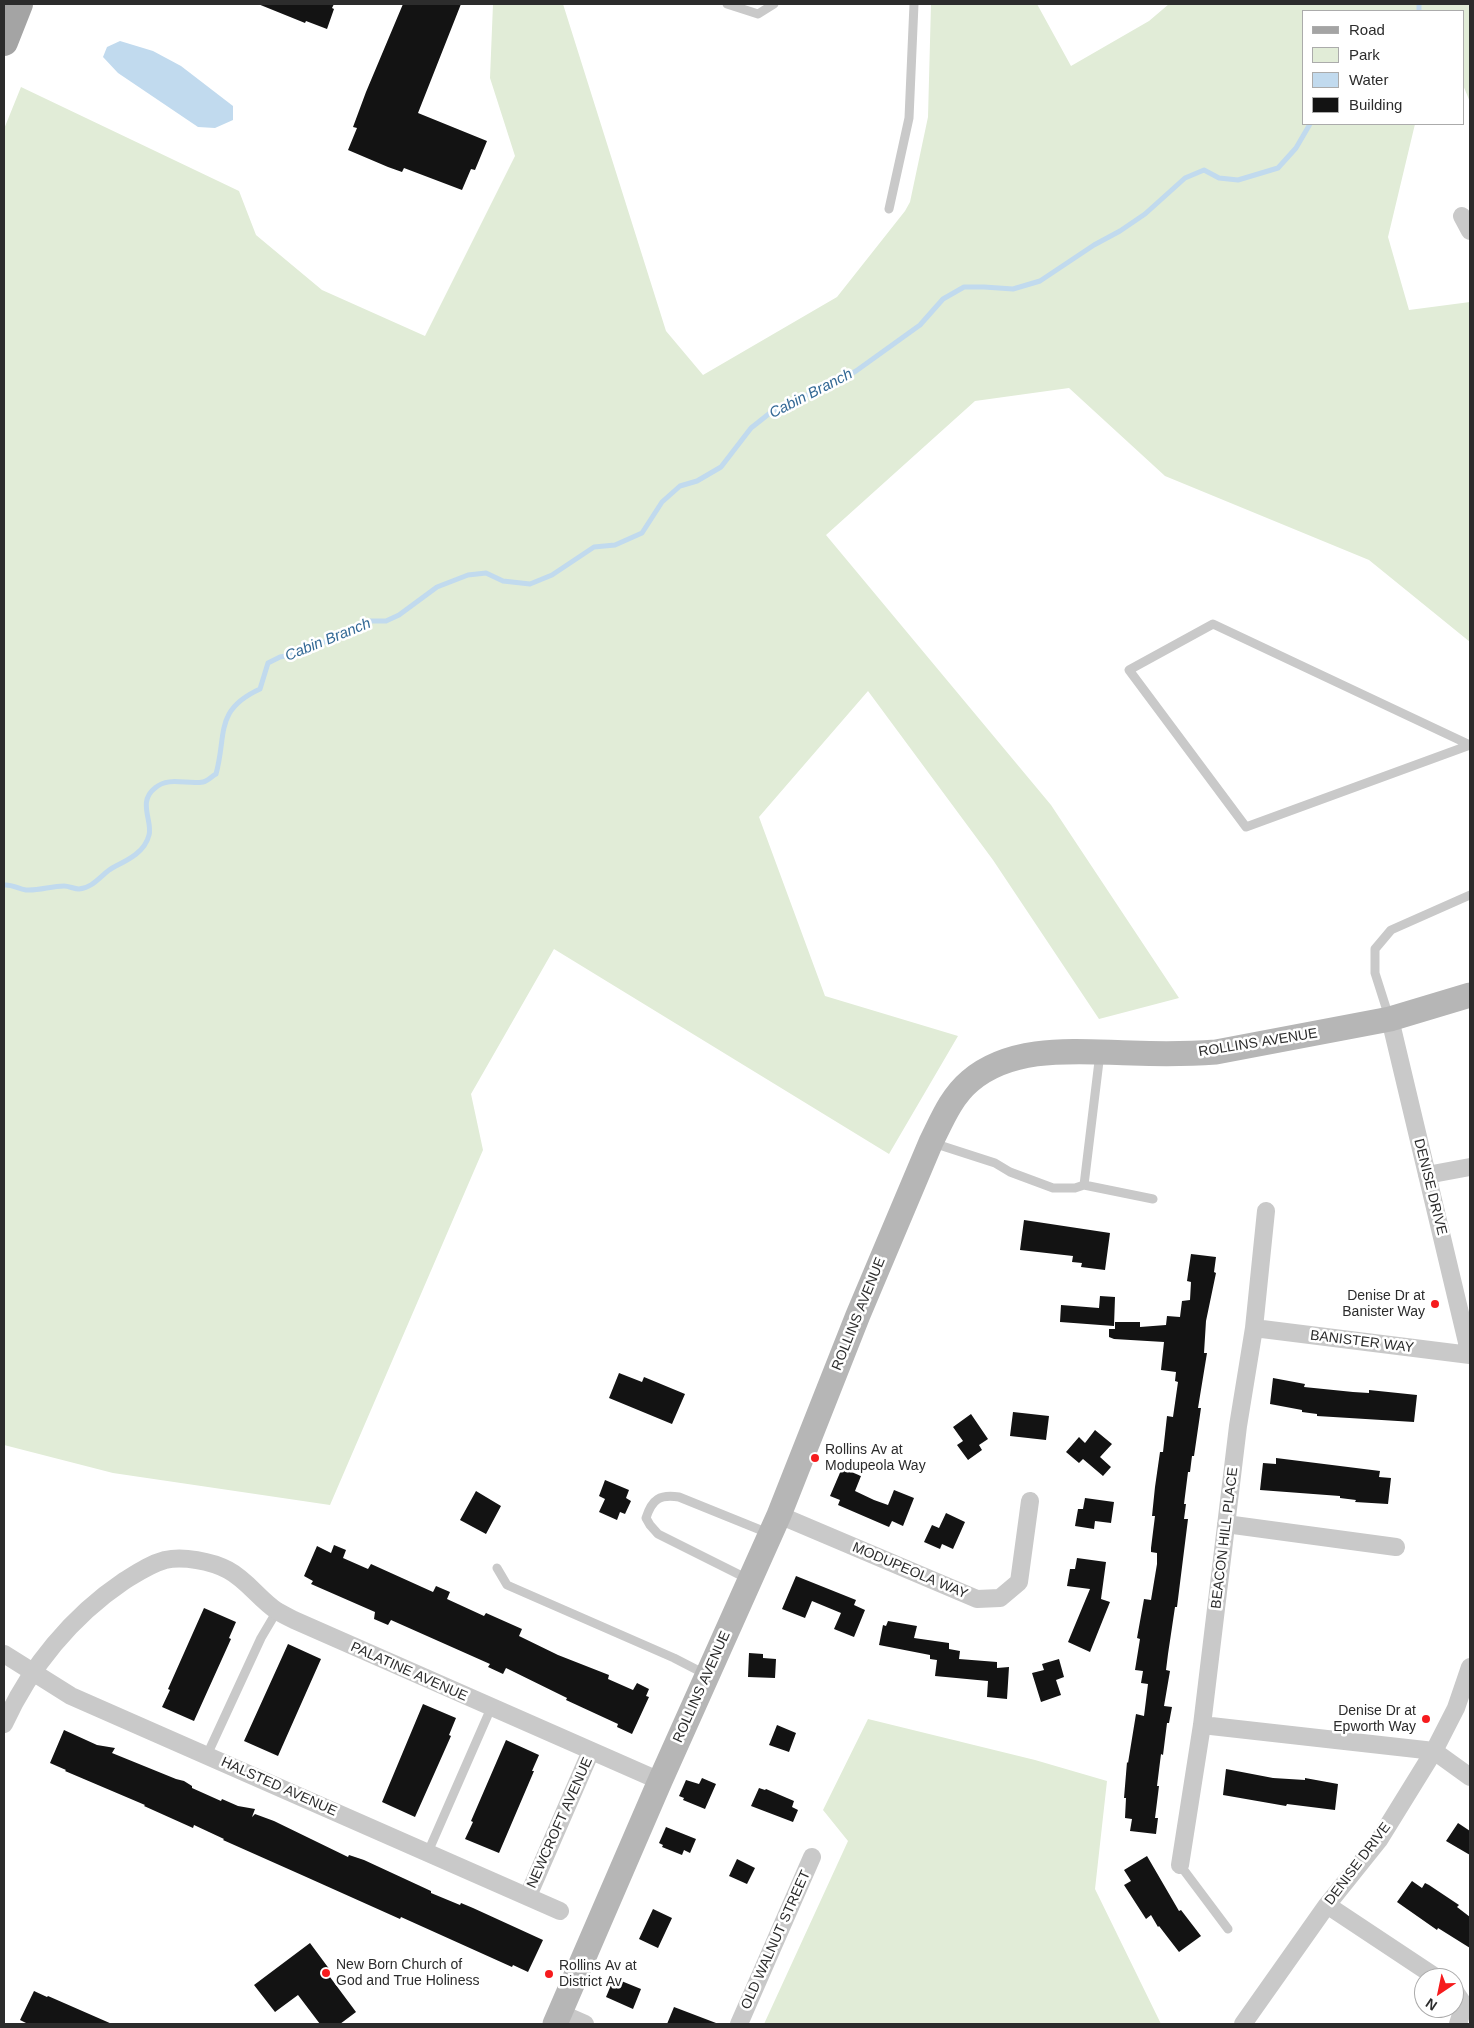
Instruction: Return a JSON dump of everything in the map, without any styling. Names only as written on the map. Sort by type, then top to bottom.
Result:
[{"type":"main road","points":[[4,42],[19,4]]},
{"type":"street","name":"ROLLINS AVENUE","points":[[558,2019],[660,1781],[775,1525],[858,1315],[932,1142],[951,1104],[969,1082],[983,1072],[1011,1060],[1036,1054],[1187,1054],[1216,1052],[1390,1019],[1470,996]]},
{"type":"street","name":"DENISE DRIVE","points":[[1390,1019],[1470,1355]]},
{"type":"street","points":[[1427,1175],[1470,1168]]},
{"type":"street","name":"BEACON HILL PLACE","points":[[1180,1865],[1202,1725],[1238,1426],[1254,1328],[1259,1264],[1266,1211]]},
{"type":"street","name":"BANISTER WAY","points":[[1254,1328],[1470,1355]]},
{"type":"street","name":"MODUPEOLA WAY","points":[[775,1525],[977,1599],[1000,1598],[1019,1582],[1030,1501]]},
{"type":"street","points":[[1226,1524],[1396,1547]]},
{"type":"street","name":"PALATINE AVENUE","points":[[35,1672],[68,1627],[107,1592],[142,1570],[165,1560],[205,1562],[227,1569],[244,1580],[277,1611],[294,1620],[660,1781]]},
{"type":"street","name":"HALSTED AVENUE","points":[[4,1654],[71,1696],[560,1911]]},
{"type":"street","name":"DENISE DRIVE","points":[[1243,2024],[1327,1905],[1378,1840],[1434,1751],[1456,1708],[1470,1667]]},
{"type":"street","points":[[4,1724],[11,1709],[35,1672]]},
{"type":"street","points":[[1202,1725],[1434,1751],[1470,1777]]},
{"type":"street","name":"NEWCROFT AVENUE","points":[[528,1896],[592,1751]]},
{"type":"street","name":"OLD WALNUT STREET","points":[[739,2024],[812,1856]]},
{"type":"street","points":[[1327,1905],[1422,1968]]},
{"type":"street","points":[[558,2019],[585,2024]]},
{"type":"lane","points":[[727,4],[758,14],[774,4]]},
{"type":"lane","points":[[889,209],[909,118],[914,4]]},
{"type":"lane","points":[[1213,624],[1470,745],[1246,827],[1129,670],[1213,624]]},
{"type":"lane","points":[[1390,1019],[1375,973],[1375,949],[1391,930],[1470,896]]},
{"type":"lane","points":[[1084,1185],[1100,1053]]},
{"type":"lane","points":[[932,1142],[995,1163],[1010,1172],[1053,1188],[1075,1188],[1084,1185],[1153,1199]]},
{"type":"lane","points":[[751,1580],[658,1534],[646,1518],[649,1509],[661,1497],[666,1495],[679,1496],[775,1525]]},
{"type":"lane","points":[[497,1568],[507,1585],[674,1658],[708,1676]]},
{"type":"lane","points":[[207,1755],[261,1638],[277,1611]]},
{"type":"lane","points":[[428,1852],[491,1708]]},
{"type":"lane","points":[[1180,1865],[1228,1929]]},
{"type":"green space","points":[[493,4],[563,4],[666,331],[703,375],[837,297],[905,211],[910,202],[928,117],[931,4],[1037,4],[1071,66],[1149,21],[1169,4],[1470,4],[1470,102],[1464,87],[1464,10],[1302,10],[1302,125],[1415,125],[1388,237],[1409,310],[1470,302],[1470,642],[1369,560],[1165,476],[1069,388],[975,401],[826,535],[1051,805],[1179,998],[1099,1019],[993,860],[868,691],[759,817],[825,996],[958,1036],[889,1154],[554,949],[471,1094],[483,1150],[330,1505],[113,1473],[4,1445],[4,129],[21,87],[239,191],[256,235],[322,290],[425,336],[515,156],[490,78]]},
{"type":"green space","points":[[868,1719],[1035,1760],[1107,1781],[1095,1889],[1161,2024],[764,2024],[848,1841],[823,1810]]},
{"type":"water","points":[[120,41],[153,51],[181,66],[233,106],[233,120],[215,128],[198,127],[118,73],[103,57],[107,47]]},
{"type":"building","points":[[258,4],[334,4],[332,8],[334,9],[327,29],[306,21],[305,23]]},
{"type":"building","points":[[403,4],[461,4],[418,113],[487,141],[475,170],[471,169],[462,190],[404,168],[402,172],[348,150],[357,128],[353,127],[366,92]]},
{"type":"building","points":[[1024,1220],[1110,1233],[1105,1270],[1081,1267],[1082,1263],[1072,1262],[1073,1256],[1020,1250]]},
{"type":"building","points":[[1191,1254],[1216,1257],[1214,1272],[1216,1273],[1206,1321],[1204,1353],[1207,1353],[1198,1408],[1201,1408],[1194,1456],[1192,1456],[1190,1472],[1188,1472],[1184,1519],[1188,1519],[1177,1607],[1175,1607],[1166,1670],[1170,1671],[1164,1706],[1172,1707],[1169,1723],[1167,1723],[1163,1755],[1161,1754],[1155,1818],[1158,1818],[1156,1834],[1130,1831],[1132,1819],[1125,1818],[1126,1798],[1124,1798],[1127,1762],[1136,1714],[1144,1716],[1148,1684],[1141,1683],[1143,1671],[1135,1670],[1140,1639],[1137,1638],[1144,1599],[1151,1600],[1157,1564],[1157,1553],[1151,1552],[1155,1516],[1152,1516],[1155,1487],[1160,1452],[1163,1452],[1167,1416],[1173,1417],[1178,1382],[1175,1381],[1176,1372],[1161,1370],[1164,1342],[1114,1339],[1109,1337],[1109,1329],[1115,1329],[1115,1322],[1140,1322],[1140,1327],[1166,1325],[1167,1316],[1180,1317],[1182,1301],[1190,1300],[1191,1282],[1187,1281]]},
{"type":"building","points":[[1100,1296],[1115,1297],[1114,1326],[1060,1322],[1061,1305],[1099,1308]]},
{"type":"building","points":[[619,1373],[642,1382],[644,1377],[685,1394],[672,1424],[609,1398]]},
{"type":"building","points":[[1273,1378],[1305,1384],[1304,1387],[1369,1393],[1369,1390],[1417,1395],[1414,1422],[1317,1416],[1317,1414],[1302,1412],[1302,1410],[1270,1404]]},
{"type":"building","points":[[1013,1412],[1049,1416],[1046,1440],[1010,1436]]},
{"type":"building","points":[[971,1414],[988,1439],[979,1445],[982,1450],[968,1460],[957,1445],[963,1441],[953,1427]]},
{"type":"building","points":[[1095,1430],[1112,1444],[1100,1457],[1111,1467],[1103,1476],[1083,1459],[1079,1463],[1066,1452],[1079,1437],[1085,1443]]},
{"type":"building","points":[[1276,1458],[1380,1471],[1379,1477],[1391,1478],[1388,1504],[1355,1502],[1356,1500],[1340,1498],[1340,1496],[1260,1490],[1263,1463],[1276,1464]]},
{"type":"building","points":[[842,1468],[861,1476],[855,1491],[874,1500],[888,1505],[894,1490],[914,1498],[903,1526],[892,1521],[889,1527],[838,1505],[840,1500],[830,1496]]},
{"type":"building","points":[[605,1480],[629,1490],[626,1498],[631,1501],[625,1514],[620,1512],[617,1520],[599,1512],[605,1499],[599,1496]]},
{"type":"building","points":[[476,1491],[501,1506],[486,1534],[460,1520]]},
{"type":"building","points":[[1085,1498],[1114,1502],[1111,1523],[1095,1521],[1094,1529],[1075,1526],[1078,1509],[1083,1509]]},
{"type":"building","points":[[946,1513],[965,1522],[953,1549],[942,1544],[940,1549],[924,1542],[932,1525],[939,1528]]},
{"type":"building","points":[[334,1545],[346,1550],[343,1558],[368,1569],[371,1564],[433,1592],[436,1586],[450,1592],[447,1599],[484,1616],[486,1613],[522,1629],[519,1636],[558,1655],[609,1675],[608,1679],[633,1690],[637,1683],[649,1689],[646,1696],[649,1697],[632,1734],[617,1727],[618,1724],[566,1700],[567,1698],[506,1668],[503,1674],[488,1667],[490,1664],[391,1620],[388,1625],[374,1619],[375,1612],[311,1584],[313,1581],[304,1576],[317,1546],[331,1553]]},
{"type":"building","points":[[1077,1558],[1106,1562],[1101,1599],[1110,1602],[1090,1652],[1068,1642],[1090,1589],[1067,1586],[1070,1569],[1075,1569]]},
{"type":"building","points":[[796,1576],[856,1600],[854,1605],[865,1610],[854,1637],[834,1629],[841,1613],[812,1601],[805,1618],[782,1609]]},
{"type":"building","points":[[204,1608],[236,1622],[229,1638],[231,1639],[194,1721],[162,1707],[170,1690],[168,1689]]},
{"type":"building","points":[[888,1621],[917,1626],[914,1638],[949,1643],[949,1649],[960,1651],[959,1659],[997,1662],[997,1668],[1009,1667],[1007,1699],[987,1697],[988,1681],[935,1676],[937,1660],[930,1659],[930,1655],[879,1645],[883,1625],[886,1626]]},
{"type":"building","points":[[288,1644],[321,1659],[278,1756],[244,1741]]},
{"type":"building","points":[[749,1653],[763,1654],[763,1658],[776,1659],[775,1678],[748,1677]]},
{"type":"building","points":[[1059,1659],[1064,1677],[1056,1680],[1061,1695],[1041,1702],[1032,1673],[1044,1670],[1042,1664]]},
{"type":"building","points":[[423,1704],[456,1718],[449,1735],[451,1736],[415,1817],[382,1802]]},
{"type":"building","points":[[777,1725],[796,1733],[789,1752],[769,1745]]},
{"type":"building","points":[[64,1730],[97,1745],[115,1748],[112,1753],[184,1781],[192,1786],[192,1788],[221,1801],[222,1799],[238,1806],[255,1809],[252,1817],[255,1814],[274,1821],[348,1857],[349,1855],[364,1860],[431,1891],[431,1893],[460,1905],[461,1903],[473,1908],[543,1940],[528,1972],[513,1965],[512,1967],[401,1917],[400,1919],[223,1840],[194,1825],[193,1828],[65,1771],[50,1763]]},
{"type":"building","points":[[506,1740],[539,1755],[499,1853],[465,1839]]},
{"type":"building","points":[[1226,1769],[1273,1778],[1305,1780],[1305,1778],[1338,1784],[1335,1810],[1287,1804],[1286,1806],[1223,1795]]},
{"type":"building","points":[[702,1778],[716,1784],[705,1809],[683,1800],[684,1798],[679,1796],[686,1780],[699,1784]]},
{"type":"building","points":[[759,1788],[794,1801],[792,1807],[798,1810],[793,1822],[751,1806]]},
{"type":"building","points":[[1458,1823],[1470,1831],[1470,1855],[1446,1841]]},
{"type":"building","points":[[666,1827],[696,1839],[690,1853],[684,1850],[682,1855],[662,1847],[663,1845],[659,1843]]},
{"type":"building","points":[[1147,1856],[1179,1911],[1181,1910],[1201,1936],[1179,1952],[1158,1927],[1151,1915],[1146,1919],[1124,1885],[1131,1881],[1124,1870]]},
{"type":"building","points":[[737,1859],[755,1868],[747,1884],[729,1876]]},
{"type":"building","points":[[1412,1881],[1422,1888],[1425,1883],[1429,1885],[1459,1905],[1457,1907],[1470,1917],[1470,1948],[1438,1928],[1437,1930],[1397,1902]]},
{"type":"building","points":[[653,1909],[672,1918],[658,1948],[639,1939]]},
{"type":"building","points":[[310,1943],[330,1970],[327,1973],[356,2012],[340,2024],[320,2024],[298,1995],[275,2012],[254,1985]]},
{"type":"building","points":[[614,1978],[641,1989],[633,2009],[606,1997]]},
{"type":"building","points":[[34,1991],[112,2024],[28,2024],[20,2020]]},
{"type":"building","points":[[674,2007],[716,2023],[716,2024],[667,2024]]},
{"type":"waterway","name":"Cabin Branch","points":[[1419,4],[1419,10]]},
{"type":"waterway","name":"Cabin Branch","points":[[4,885],[26,890],[64,886],[77,889],[84,888],[140,851],[147,841],[150,830],[146,805],[150,793],[160,784],[166,782],[197,783],[207,781],[216,774],[225,724],[229,715],[245,697],[260,689],[268,663],[280,657],[301,653],[369,621],[386,621],[399,615],[437,587],[468,575],[486,573],[503,581],[530,584],[552,575],[594,547],[615,545],[642,533],[662,502],[680,486],[697,481],[721,467],[751,428],[770,413],[801,397],[827,388],[856,371],[920,325],[943,299],[964,287],[1013,289],[1040,281],[1145,214],[1185,178],[1204,170],[1219,178],[1238,180],[1278,168],[1296,148],[1309,125]]},
{"type":"place","name":"Denise Dr at Banister Way","points":[[1435,1304]]},
{"type":"place","name":"Rollins Av at Modupeola Way","points":[[815,1458]]},
{"type":"place","name":"Denise Dr at Epworth Way","points":[[1426,1719]]},
{"type":"place","name":"New Born Church of God and True Holiness","points":[[326,1973]]},
{"type":"place","name":"Rollins Av at District Av","points":[[549,1974]]}]
